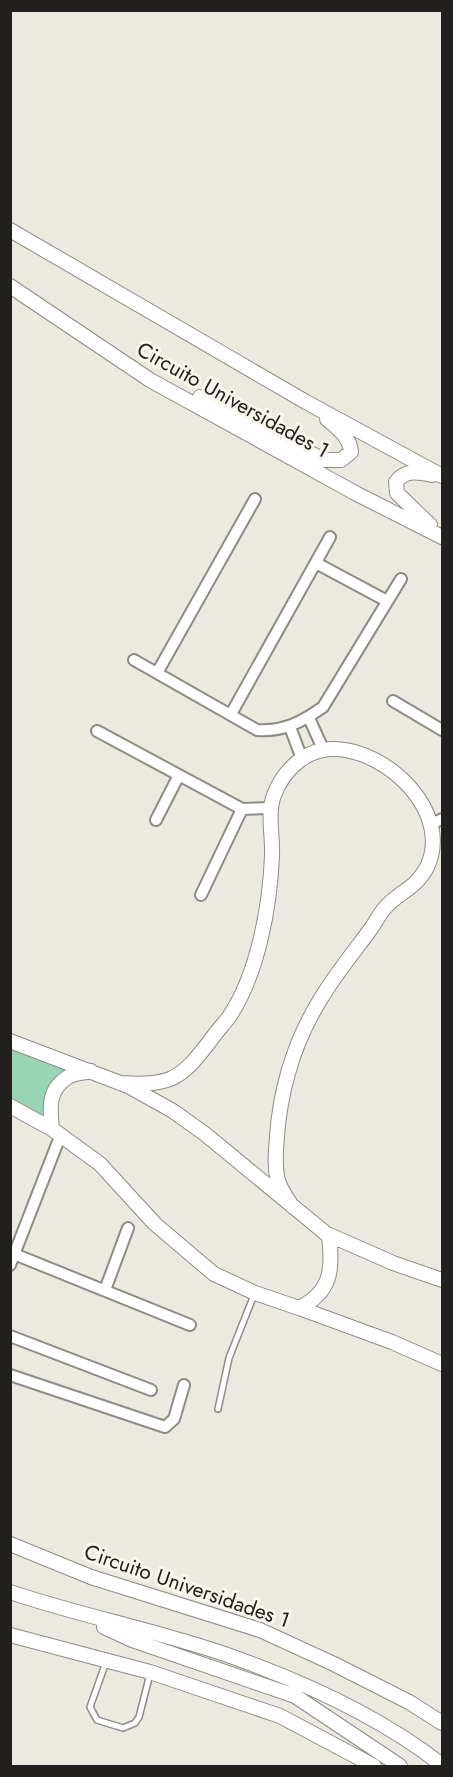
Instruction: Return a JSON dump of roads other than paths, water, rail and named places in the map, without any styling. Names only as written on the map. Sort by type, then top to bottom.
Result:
[{"type":"main road","name":"Circuito Universidades 1","points":[[10,230],[306,402],[442,477]]},
{"type":"main road","name":"Circuito Universidades 1","points":[[10,286],[150,380],[357,494],[442,537]]},
{"type":"main road","points":[[150,380],[177,385],[324,460],[334,461],[346,458],[351,452],[346,437],[306,402]]},
{"type":"main road","points":[[442,477],[418,472],[405,473],[396,482],[395,488],[397,493],[442,537]]},
{"type":"main road","points":[[120,1083],[148,1085],[179,1074],[196,1058],[231,1014],[253,963],[262,930],[272,856],[273,798],[281,780],[293,766],[323,749],[351,750],[390,769],[416,793],[437,821],[433,833],[433,849],[426,869],[416,885],[383,910],[324,994],[302,1035],[281,1100],[275,1156],[278,1181],[285,1197],[293,1207]]},
{"type":"main road","points":[[10,1041],[120,1083],[172,1112],[205,1134],[329,1236],[332,1263],[325,1287],[310,1303],[299,1308]]},
{"type":"main road","points":[[56,1132],[50,1102],[56,1090],[68,1077],[91,1071]]},
{"type":"main road","points":[[10,1106],[56,1132],[100,1164],[155,1224],[214,1274],[255,1293],[392,1342],[442,1364]]},
{"type":"main road","points":[[325,1233],[393,1263],[442,1280]]},
{"type":"main road","name":"Circuito Universidades 1","points":[[10,1543],[91,1577],[260,1630],[409,1702],[442,1723]]},
{"type":"main road","points":[[10,1592],[232,1657],[320,1692],[389,1729],[442,1765]]},
{"type":"main road","points":[[67,1610],[132,1640],[295,1696],[400,1767]]},
{"type":"main road","points":[[10,1635],[150,1672],[280,1716],[374,1767]]},
{"type":"street","points":[[157,673],[255,498]]},
{"type":"street","points":[[231,714],[330,537]]},
{"type":"street","points":[[316,563],[387,601]]},
{"type":"street","points":[[134,660],[258,730],[274,731],[290,727],[309,718],[323,707],[401,579]]},
{"type":"street","points":[[393,701],[442,730]]},
{"type":"street","points":[[309,718],[323,749]]},
{"type":"street","points":[[290,727],[302,759]]},
{"type":"street","points":[[97,730],[242,809],[272,808]]},
{"type":"street","points":[[156,820],[179,775]]},
{"type":"street","points":[[201,895],[242,809]]},
{"type":"street","points":[[56,1132],[12,1259],[105,1290],[190,1325]]},
{"type":"street","points":[[105,1290],[128,1228]]},
{"type":"street","points":[[10,1336],[151,1390]]},
{"type":"street","points":[[10,1375],[165,1427],[174,1419],[184,1385]]},
{"type":"lane","points":[[218,1409],[229,1358],[255,1293]]},
{"type":"lane","points":[[106,1662],[90,1707],[97,1720],[123,1728],[135,1724],[139,1718],[150,1672]]}]
